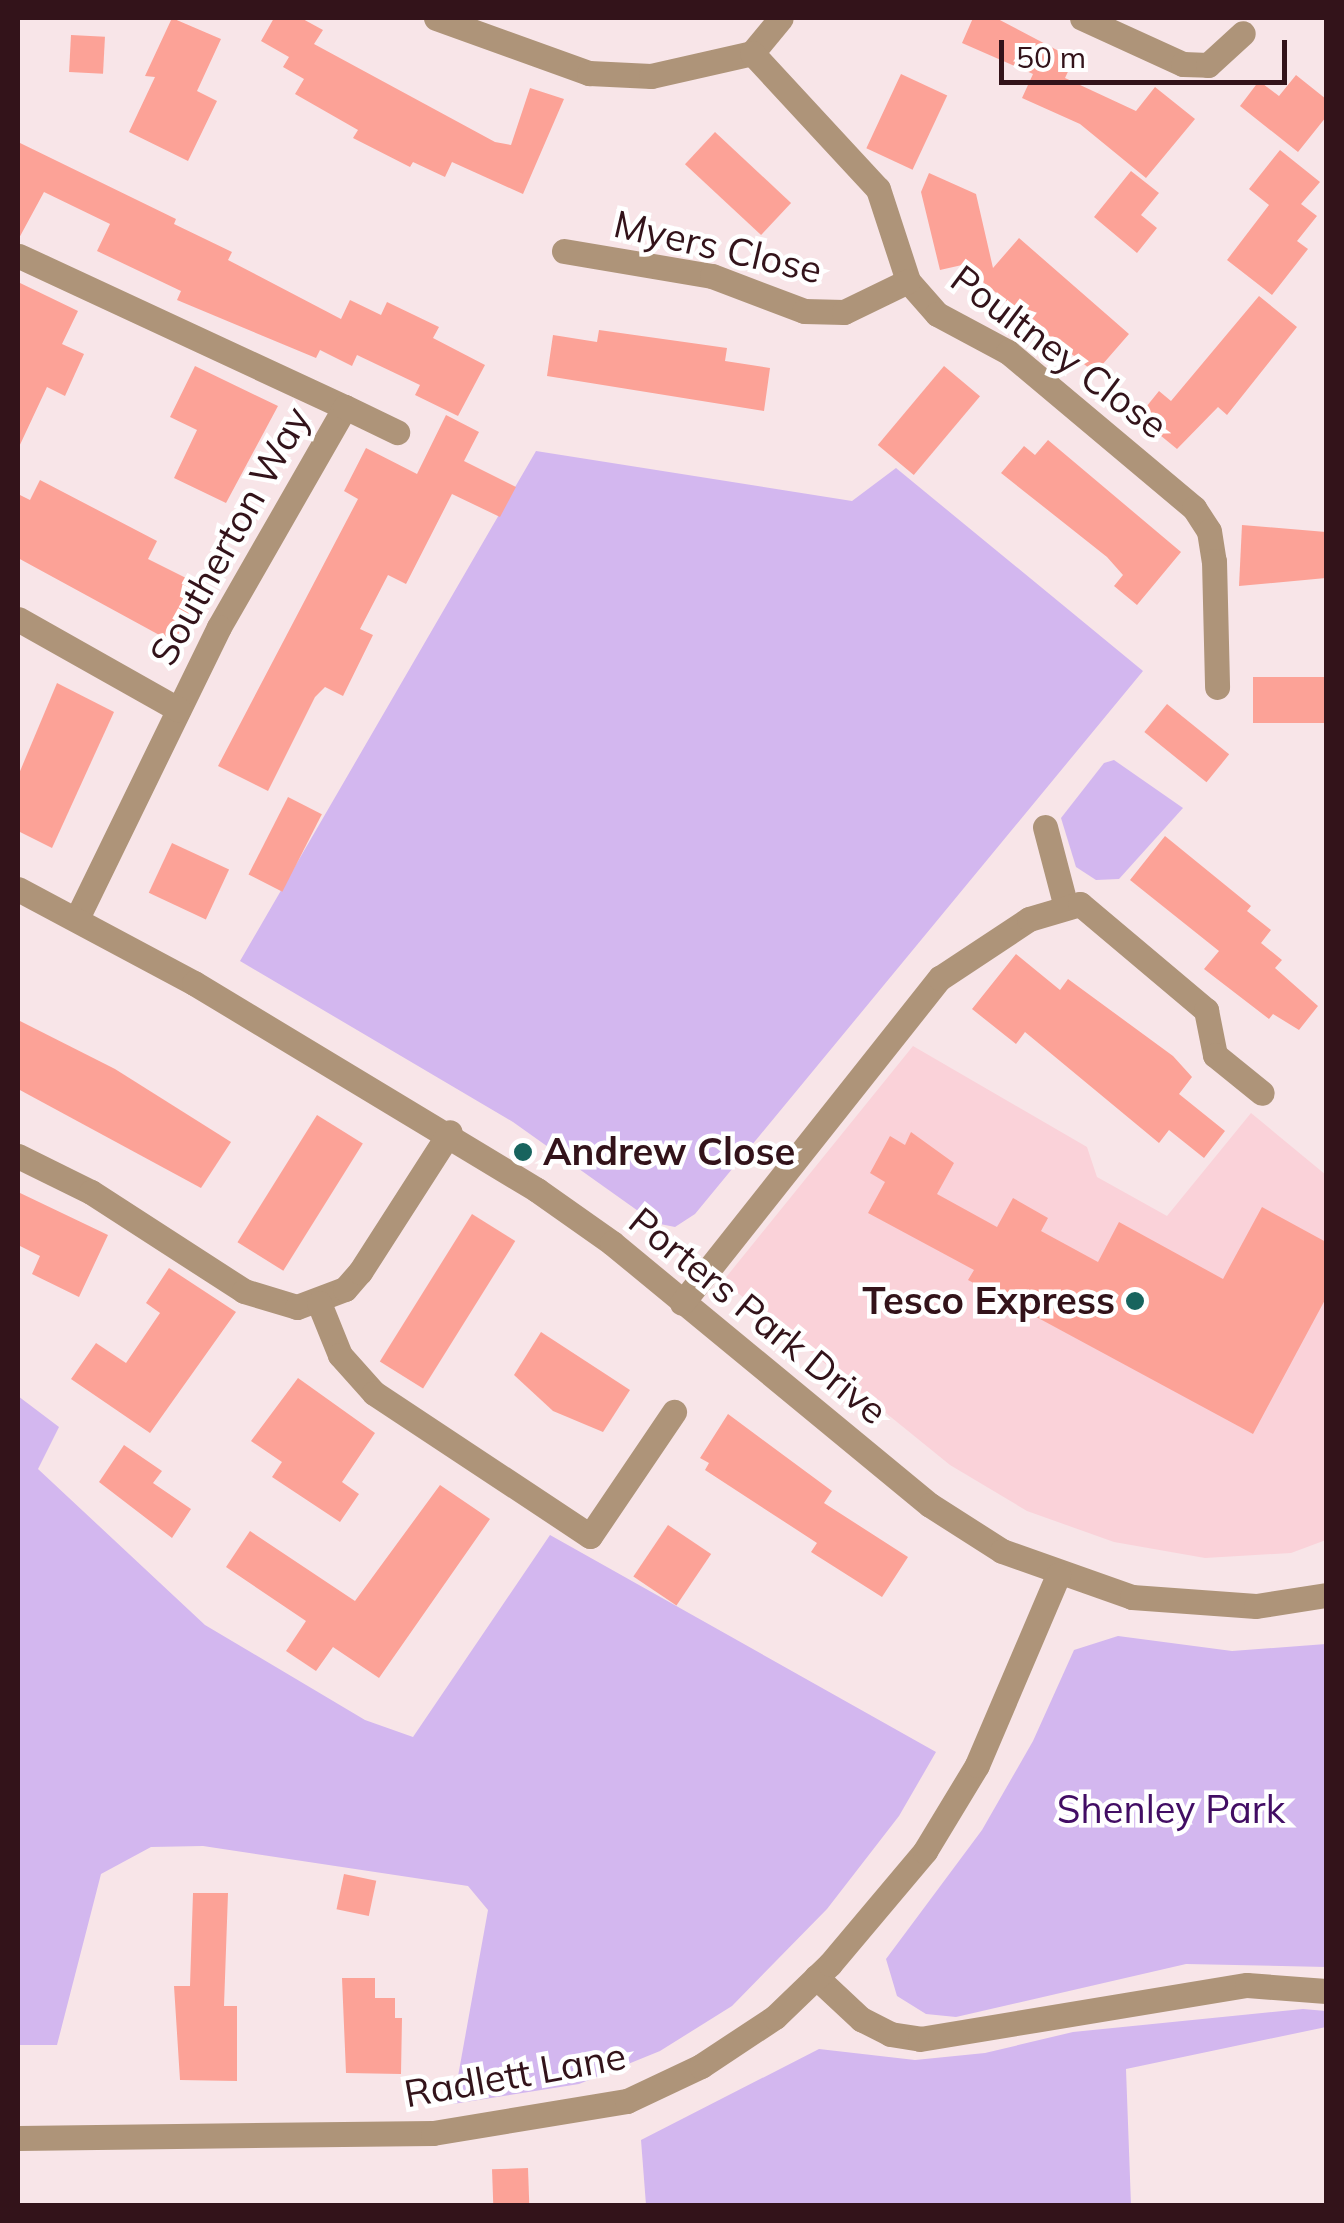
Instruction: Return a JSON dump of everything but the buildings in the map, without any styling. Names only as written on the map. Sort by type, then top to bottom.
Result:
[{"type":"street","points":[[436,18],[589,73],[651,76],[752,53],[782,18]]},
{"type":"street","points":[[1082,18],[1182,64],[1208,65],[1243,33]]},
{"type":"street","name":"Poultney Close","points":[[752,53],[878,188],[908,281],[937,314],[1008,352],[1194,508],[1209,531],[1214,562],[1216,686]]},
{"type":"street","name":"Myers Close","points":[[564,251],[712,276],[804,311],[844,312],[908,281]]},
{"type":"street","name":"Southerton Way","points":[[19,256],[345,406],[178,709],[78,916]]},
{"type":"street","points":[[345,406],[397,432]]},
{"type":"street","points":[[18,619],[178,709]]},
{"type":"street","points":[[1046,826],[1066,908]]},
{"type":"street","name":"Porters Park Drive","points":[[18,889],[78,916],[450,1132],[612,1243],[930,1506],[1002,1551],[1058,1575],[1132,1597],[1196,1605],[1256,1606],[1326,1595]]},
{"type":"street","points":[[682,1303],[940,978],[988,941],[1066,908],[1080,904],[1206,1010],[1215,1055],[1262,1093]]},
{"type":"street","points":[[18,1156],[91,1192],[270,1304],[319,1304],[360,1272],[450,1132]]},
{"type":"street","points":[[319,1304],[340,1355],[374,1393],[590,1536],[674,1412]]},
{"type":"street","name":"Radlett Lane","points":[[18,2138],[433,2133],[627,2101],[700,2066],[775,2017],[816,1977],[925,1851],[977,1765],[1058,1575]]},
{"type":"street","points":[[816,1977],[861,2018],[890,2034],[920,2039],[1248,1985],[1326,1991]]},
{"type":"shaded area","points":[[913,1046],[1087,1147],[1097,1177],[1167,1216],[1251,1113],[1326,1175],[1326,1540],[1291,1553],[1205,1558],[1114,1542],[1027,1511],[950,1465],[723,1281]]},
{"type":"green space","points":[[536,451],[852,501],[896,468],[1143,671],[695,1214],[675,1227],[655,1223],[513,1122],[240,961]]},
{"type":"green space","points":[[1114,760],[1183,808],[1119,879],[1096,880],[1076,867],[1061,818],[1104,763]]},
{"type":"green space","points":[[18,1396],[59,1427],[38,1469],[205,1625],[365,1720],[413,1737],[550,1535],[936,1752],[899,1816],[827,1909],[732,2006],[660,2051],[579,2084],[453,2104],[488,1910],[468,1886],[203,1846],[151,1847],[101,1874],[57,2045],[18,2045]]},
{"type":"green space","name":"Shenley Park","points":[[1118,1636],[1232,1651],[1326,1644],[1326,1967],[1186,1964],[956,2017],[926,2014],[897,1996],[886,1959],[982,1830],[1033,1741],[1074,1650]]},
{"type":"green space","points":[[1303,2009],[1326,2011],[1326,2027],[1126,2069],[1131,2205],[646,2205],[641,2140],[819,2049],[915,2060],[985,2053],[1073,2032]]},
{"type":"place","name":"Andrew Close","points":[[523,1152]]},
{"type":"place","name":"Tesco Express","points":[[1135,1301]]}]
